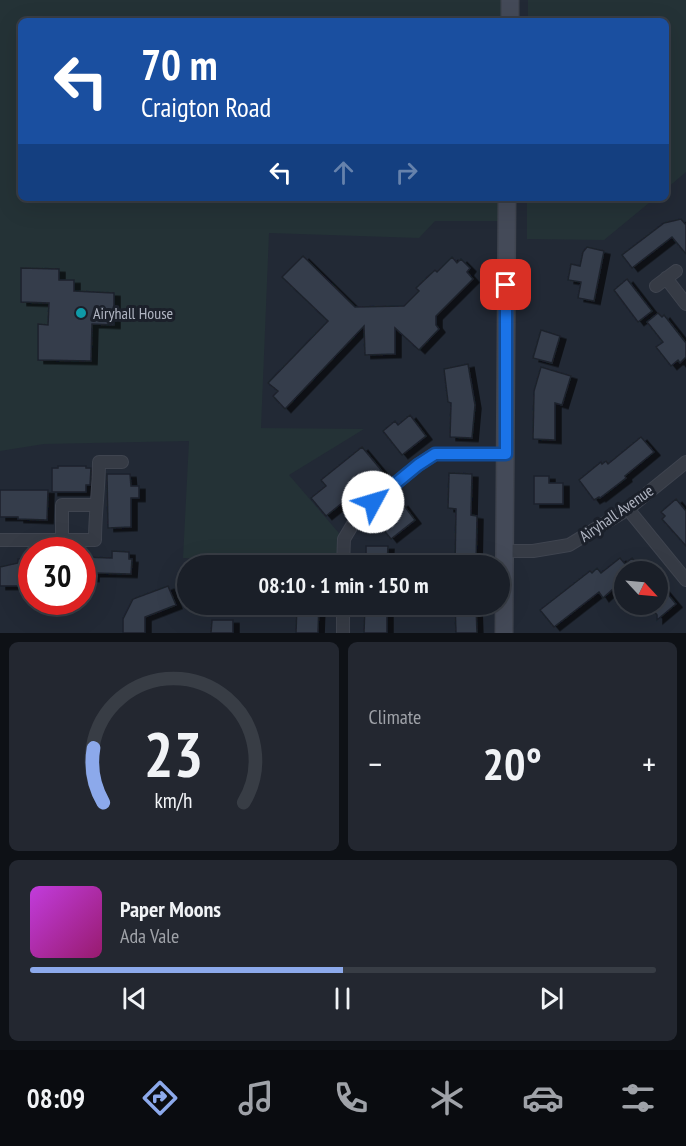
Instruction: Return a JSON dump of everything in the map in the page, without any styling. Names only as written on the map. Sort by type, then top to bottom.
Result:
[{"type":"street","points":[[510,0],[510,18]]},
{"type":"street","points":[[504,633],[507,201]]},
{"type":"street","points":[[666,278],[686,304]]},
{"type":"street","points":[[344,555],[344,539],[358,514],[435,454],[506,454]]},
{"type":"street","points":[[95,537],[99,462],[122,462]]},
{"type":"street","name":"Airyhall Avenue","points":[[504,551],[533,551],[569,545],[628,509],[686,462]]},
{"type":"street","points":[[62,537],[62,505],[95,504]]},
{"type":"street","points":[[628,509],[686,580]]},
{"type":"street","points":[[0,540],[18,540]]},
{"type":"street","points":[[343,615],[343,633]]},
{"type":"shaded area","points":[[0,0],[501,0],[501,18],[18,18],[18,201],[498,201],[498,221],[435,221],[419,238],[269,233],[261,428],[364,429],[289,475],[344,539],[344,555],[183,555],[189,441],[44,444],[0,451]]},
{"type":"shaded area","points":[[528,0],[686,0],[686,172],[669,186],[669,18],[528,18]]},
{"type":"shaded area","points":[[527,201],[651,201],[604,240],[527,239]]},
{"type":"building","points":[[681,219],[686,225],[686,254],[672,237],[632,268],[622,255],[664,223]]},
{"type":"building","points":[[587,247],[604,251],[594,301],[578,298],[581,282],[568,280],[571,264],[580,266],[583,252]]},
{"type":"building","points":[[303,256],[355,307],[404,306],[419,291],[416,288],[452,257],[457,263],[461,259],[470,268],[467,272],[473,279],[436,316],[436,325],[439,329],[419,350],[395,328],[395,354],[365,355],[364,326],[285,409],[273,396],[278,391],[268,383],[328,321],[282,277]]},
{"type":"building","name":"Airyhall House","points":[[21,268],[59,269],[59,280],[74,280],[74,291],[114,293],[114,325],[92,324],[91,361],[38,360],[38,324],[48,325],[49,303],[21,302]]},
{"type":"building","points":[[627,279],[652,311],[638,322],[614,290]]},
{"type":"building","points":[[658,313],[662,317],[664,315],[686,343],[686,357],[680,363],[678,360],[671,366],[656,347],[663,342],[647,322]]},
{"type":"building","points":[[541,330],[560,336],[552,363],[533,358]]},
{"type":"building","points":[[468,364],[475,405],[472,438],[450,437],[451,403],[448,402],[444,369]]},
{"type":"building","points":[[541,367],[571,376],[562,405],[555,403],[555,440],[533,439],[534,391]]},
{"type":"building","points":[[410,415],[426,436],[402,455],[383,431],[395,421],[398,425]]},
{"type":"building","points":[[641,437],[654,452],[625,476],[626,478],[594,500],[579,480],[601,462],[602,464],[606,461],[608,464]]},
{"type":"building","points":[[362,447],[382,471],[326,516],[311,498],[326,486],[321,480]]},
{"type":"building","points":[[58,466],[91,468],[90,485],[86,485],[86,492],[52,492],[52,468],[58,468]]},
{"type":"building","points":[[449,473],[472,474],[471,515],[477,516],[476,555],[455,555],[456,509],[448,508]]},
{"type":"building","points":[[107,474],[130,474],[131,486],[139,486],[139,498],[131,498],[131,527],[108,528]]},
{"type":"building","points":[[534,476],[549,476],[549,483],[563,483],[563,504],[534,504]]},
{"type":"building","points":[[0,490],[48,490],[47,520],[0,517]]},
{"type":"building","points":[[676,499],[686,511],[686,546],[662,519],[665,516],[661,512]]},
{"type":"building","points":[[402,503],[415,520],[391,539],[378,523]]},
{"type":"building","points":[[366,546],[388,546],[388,555],[366,555]]},
{"type":"building","points":[[112,551],[129,552],[129,559],[132,559],[131,574],[96,573],[96,557],[112,558]]},
{"type":"building","points":[[18,563],[18,586],[0,586],[0,567]]},
{"type":"building","points":[[614,563],[614,588],[603,598],[599,592],[554,627],[540,610],[590,571],[592,573],[597,568],[601,573]]},
{"type":"building","points":[[168,586],[176,605],[145,617],[145,633],[123,633],[123,619],[133,599]]},
{"type":"building","points":[[668,594],[676,604],[668,611]]},
{"type":"building","points":[[297,615],[319,615],[318,633],[296,633]]},
{"type":"building","points":[[365,615],[387,615],[387,633],[364,633]]},
{"type":"building","points":[[455,615],[476,615],[477,633],[456,633]]},
{"type":"building","points":[[212,620],[233,620],[233,633],[211,633]]},
{"type":"place","name":"Airyhall House","points":[[81,313]]},
{"type":"route","points":[[373,502],[435,454],[506,454],[506,285]]}]
